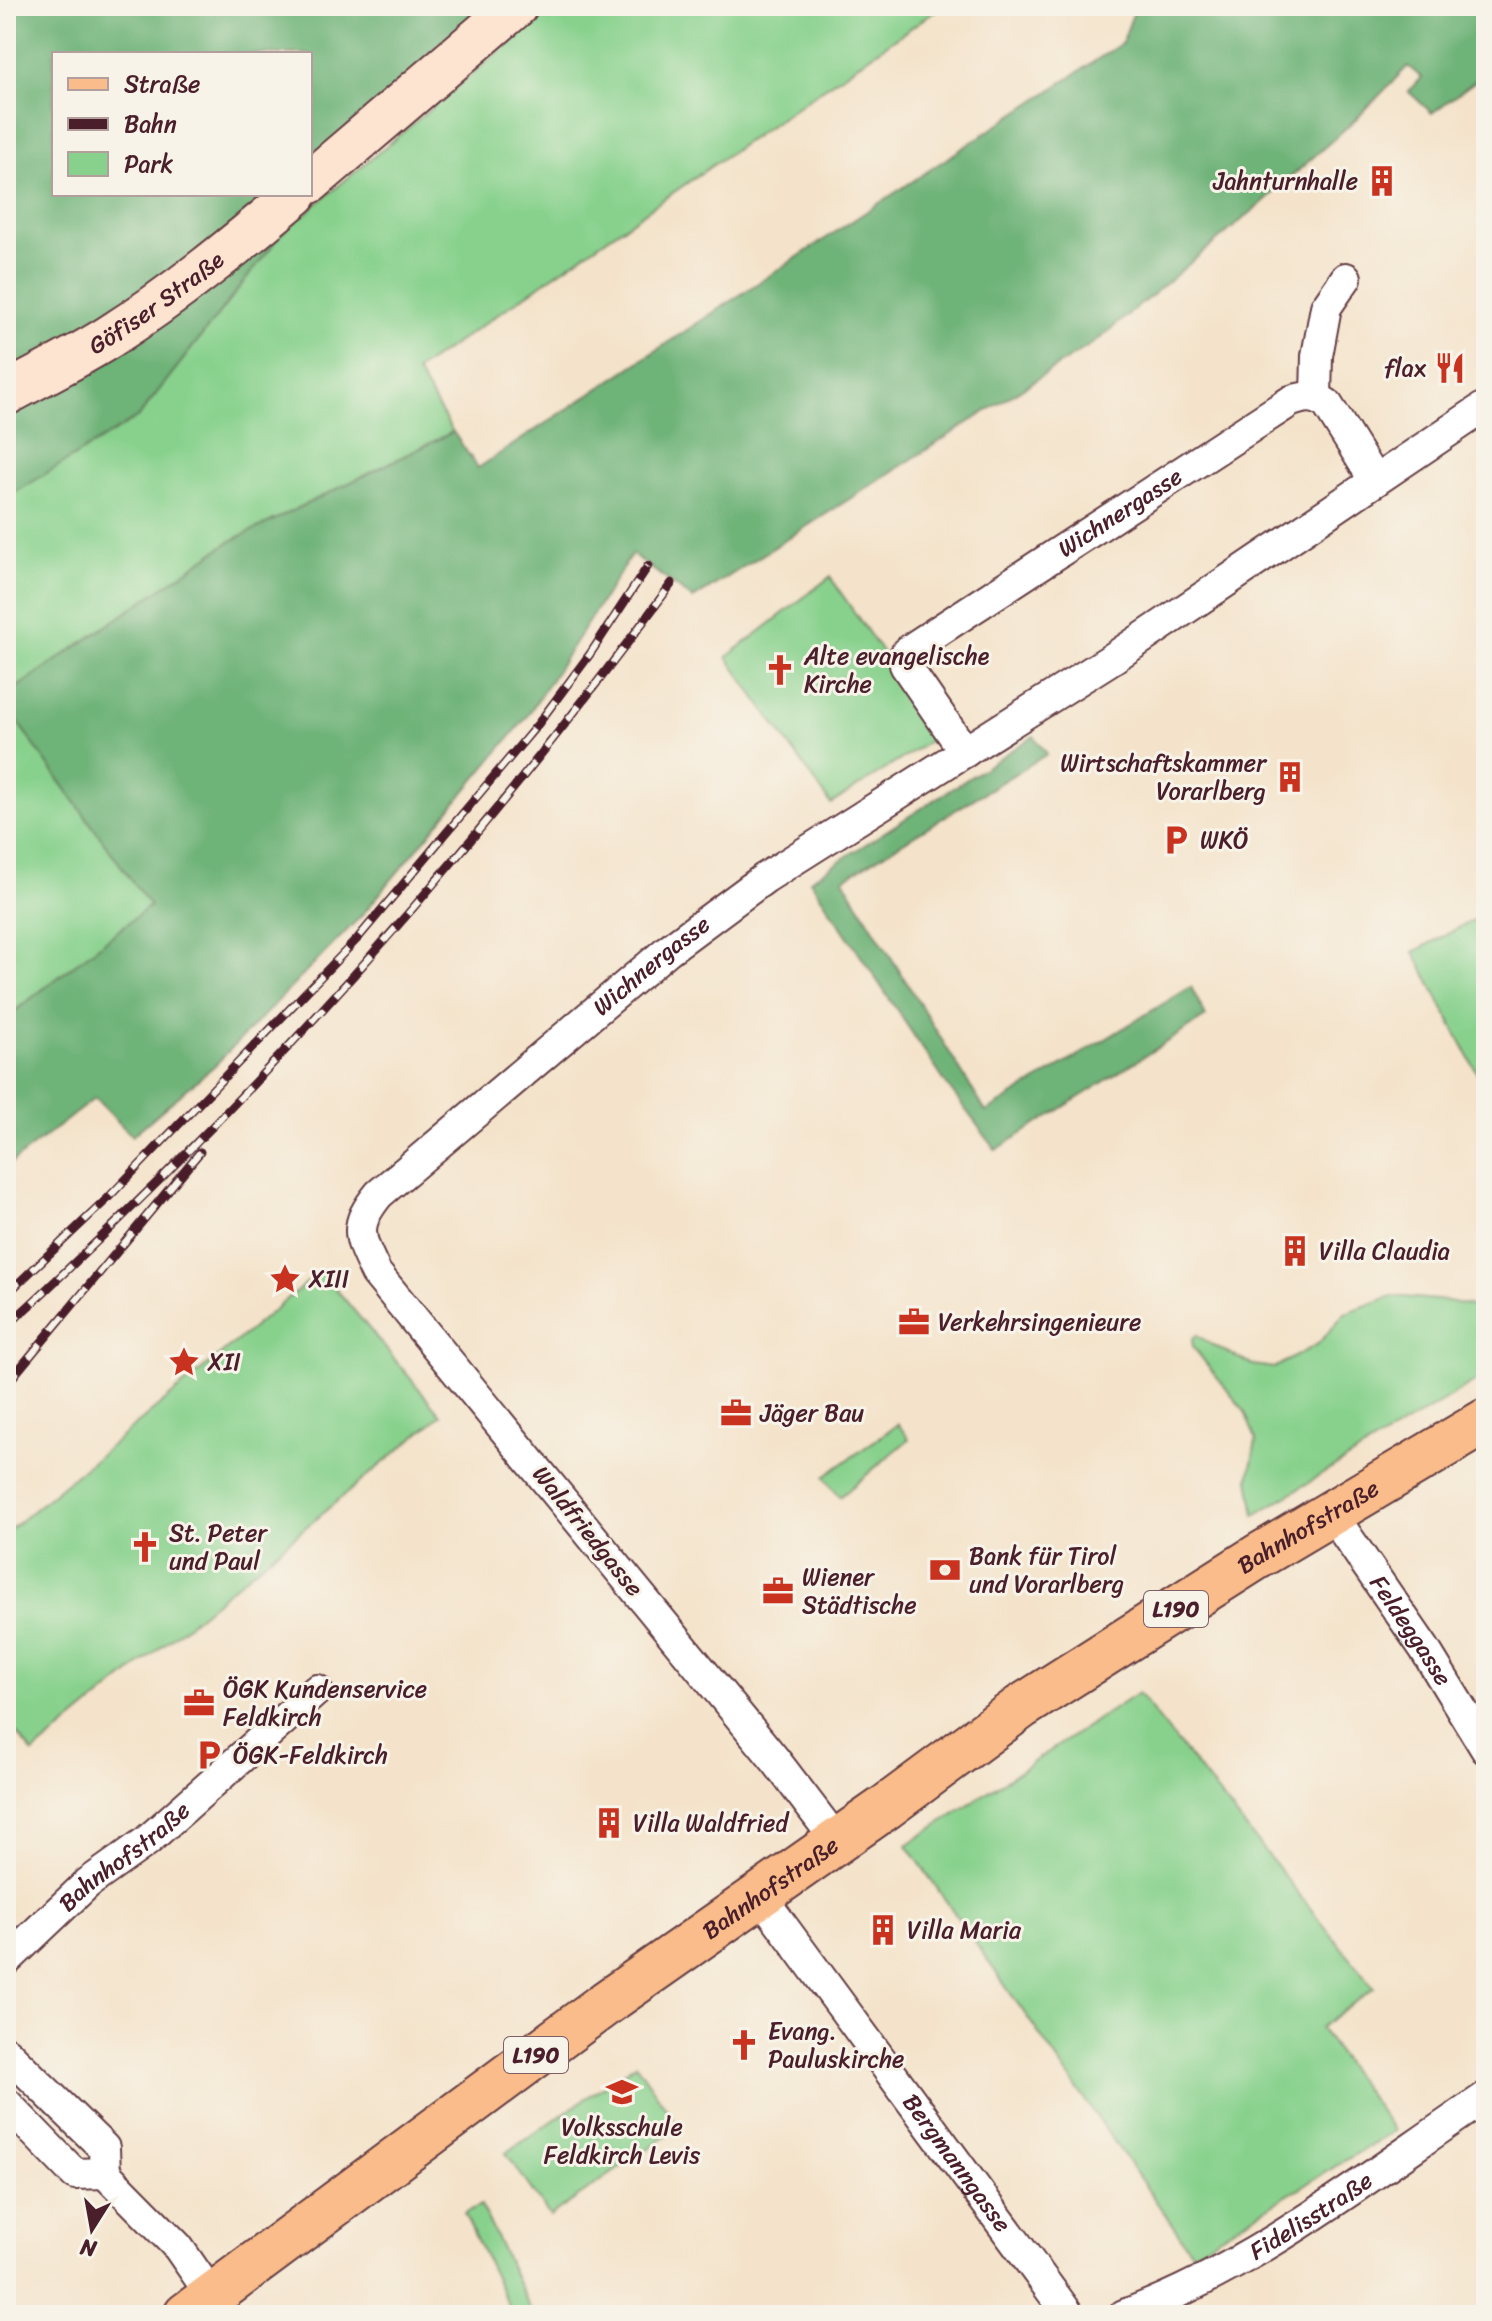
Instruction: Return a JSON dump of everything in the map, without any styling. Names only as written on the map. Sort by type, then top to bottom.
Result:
[{"type":"main road","points":[[312,180],[516,6]]},
{"type":"main road","name":"Göfiser Straße","points":[[6,394],[108,338],[187,281],[293,196]]},
{"type":"main road","name":"Bahnhofstraße","points":[[199,2306],[606,2003],[1021,1707],[1257,1557],[1486,1421]]},
{"type":"street","points":[[1346,278],[1326,307],[1317,356],[1316,396],[1327,404],[1375,481]]},
{"type":"street","name":"Wichnergasse","points":[[965,752],[905,665],[905,655],[909,650],[1291,401],[1316,396]]},
{"type":"street","name":"Wichnergasse","points":[[363,1213],[390,1184],[668,950],[765,878],[1139,642],[1486,406]]},
{"type":"street","name":"Waldfriedgasse","points":[[363,1213],[361,1240],[376,1273],[747,1725],[837,1841]]},
{"type":"street","name":"Feldeggasse","points":[[1331,1513],[1424,1648],[1486,1749]]},
{"type":"street","name":"Bahnhofstraße","points":[[6,1961],[88,1883],[147,1841],[317,1690]]},
{"type":"street","name":"Bergmanngasse","points":[[759,1894],[1069,2315]]},
{"type":"street","name":"Bahnhofstraße","points":[[6,2052],[104,2148],[105,2173],[178,2247],[199,2306]]},
{"type":"street","name":"Fidelisstraße","points":[[1124,2315],[1184,2289],[1289,2230],[1486,2097]]},
{"type":"street","points":[[6,2103],[75,2174],[105,2173]]},
{"type":"green space","points":[[6,6],[492,6],[312,157],[312,52],[52,52],[52,196],[270,196],[282,233],[138,417],[6,498]]},
{"type":"green space","points":[[554,6],[942,6],[416,371],[453,432],[229,542],[6,695],[6,498],[138,417],[282,233]]},
{"type":"green space","points":[[1136,6],[1486,6],[1486,73],[1432,113],[1408,91],[1422,78],[1408,66],[1358,117],[1261,204],[1098,340],[693,599],[632,554],[526,718],[362,915],[215,1065],[132,1136],[95,1098],[6,1167],[6,1018],[150,906],[6,706],[6,695],[229,542],[453,432],[478,468],[1122,43]]},
{"type":"green space","points":[[830,577],[939,735],[831,804],[727,657]]},
{"type":"green space","points":[[6,706],[151,906],[6,1018]]},
{"type":"green space","points":[[1034,736],[1047,754],[843,879],[986,1112],[1191,987],[1206,1017],[996,1150],[947,1085],[810,880]]},
{"type":"green space","points":[[1486,913],[1486,1090],[1414,952]]},
{"type":"green space","points":[[321,1271],[441,1415],[33,1753],[6,1721],[6,1533]]},
{"type":"green space","points":[[1392,1296],[1448,1301],[1486,1309],[1486,1375],[1255,1515],[1249,1479],[1256,1440],[1245,1412],[1193,1347],[1192,1339],[1197,1335],[1253,1365],[1274,1368],[1318,1344],[1345,1313]]},
{"type":"green space","points":[[898,1424],[909,1439],[840,1497],[824,1477]]},
{"type":"green space","points":[[1138,1693],[1374,1988],[1320,2028],[1394,2131],[1192,2253],[907,1845]]},
{"type":"green space","points":[[636,2064],[679,2127],[550,2216],[506,2153]]},
{"type":"green space","points":[[481,2205],[533,2315],[513,2315],[464,2213]]},
{"type":"railway","points":[[6,1295],[106,1200],[358,938],[538,724],[590,654],[648,566]]},
{"type":"railway","points":[[6,1327],[186,1153],[357,972],[519,781],[672,583]]},
{"type":"railway","points":[[6,1385],[200,1152]]},
{"type":"place","name":"Jahnturnhalle","points":[[1382,181]]},
{"type":"place","name":"flax","points":[[1450,368]]},
{"type":"place","name":"Alte evangelische Kirche","points":[[780,670]]},
{"type":"place","name":"Wirtschaftskammer Vorarlberg","points":[[1290,777]]},
{"type":"place","name":"WKÖ","points":[[1176,840]]},
{"type":"place","name":"Villa Claudia","points":[[1295,1251]]},
{"type":"place","name":"XIII","points":[[285,1279]]},
{"type":"place","name":"Verkehrsingenieure","points":[[914,1322]]},
{"type":"place","name":"XII","points":[[184,1362]]},
{"type":"place","name":"Jäger Bau","points":[[736,1413]]},
{"type":"place","name":"St. Peter und Paul","points":[[145,1547]]},
{"type":"place","name":"Bank für Tirol und Vorarlberg","points":[[945,1570]]},
{"type":"place","name":"Wiener Städtische","points":[[778,1591]]},
{"type":"place","name":"ÖGK Kundenservice Feldkirch","points":[[199,1703]]},
{"type":"place","name":"ÖGK-Feldkirch","points":[[209,1755]]},
{"type":"place","name":"Villa Waldfried","points":[[609,1823]]},
{"type":"place","name":"Villa Maria","points":[[883,1930]]},
{"type":"place","name":"Evang. Pauluskirche","points":[[744,2045]]},
{"type":"place","name":"Volksschule Feldkirch Levis","points":[[622,2092]]}]
